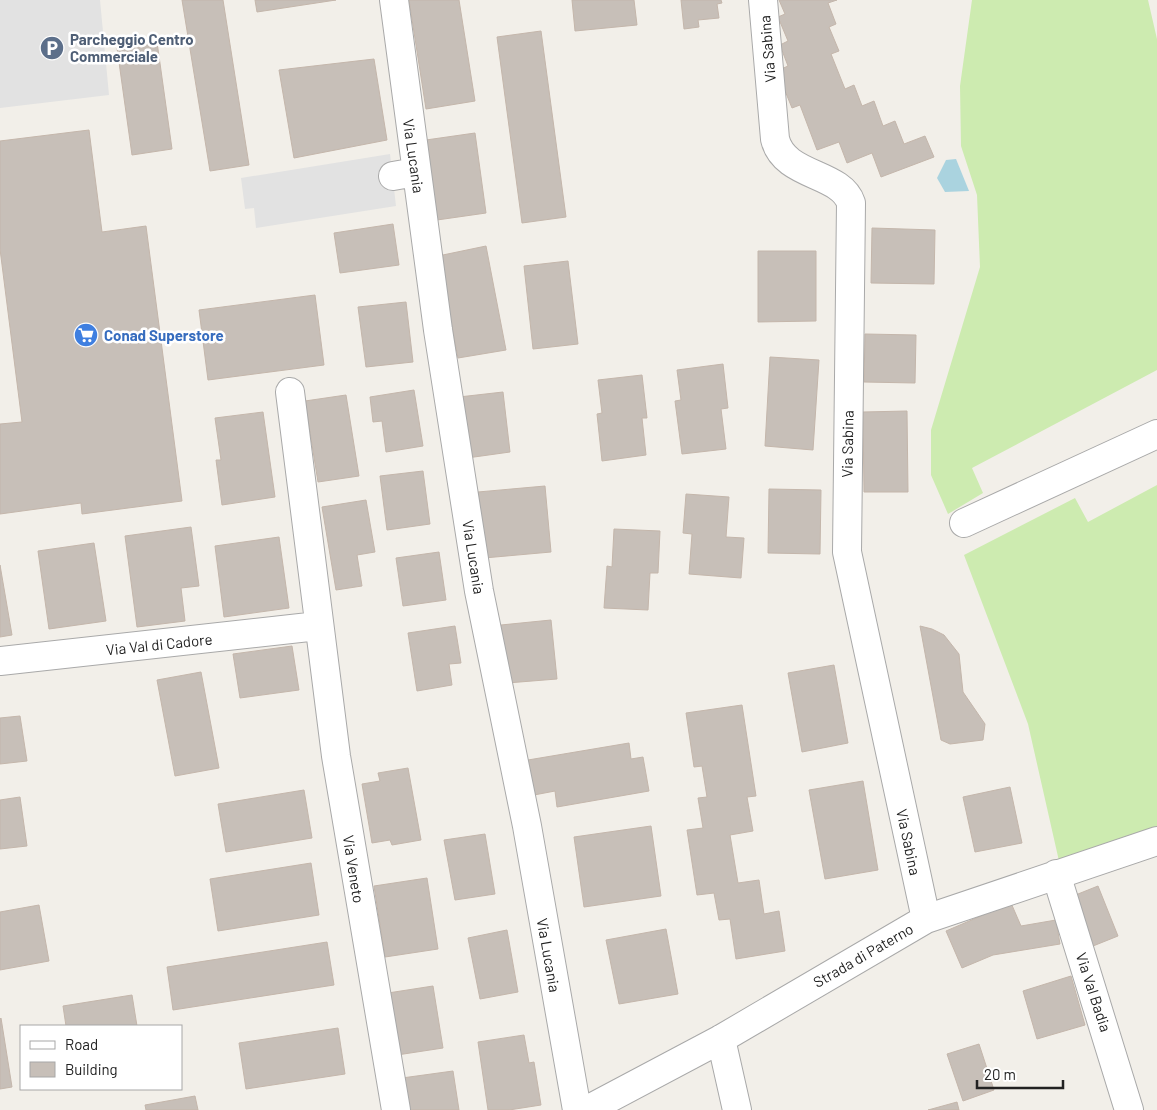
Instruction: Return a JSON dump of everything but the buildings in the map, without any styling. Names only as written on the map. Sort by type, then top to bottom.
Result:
[{"type":"street","name":"Via Lucania","points":[[394,0],[405,174],[438,330],[479,591],[527,826],[577,1110]]},
{"type":"street","name":"Via Sabina","points":[[763,0],[775,139],[778,148],[796,165],[843,190],[851,203],[847,552],[926,919]]},
{"type":"street","name":"Via Veneto","points":[[290,392],[318,626],[336,756],[396,1110]]},
{"type":"street","points":[[964,523],[1157,434]]},
{"type":"street","name":"Via Val di Cadore","points":[[0,661],[318,626]]},
{"type":"street","name":"Strada di Paterno","points":[[587,1110],[720,1039],[926,919],[1157,841]]},
{"type":"street","name":"Via Val Badia","points":[[1056,874],[1129,1110]]},
{"type":"street","points":[[720,1039],[737,1110]]},
{"type":"green space","points":[[972,0],[1148,0],[1157,39],[1157,370],[972,468],[983,493],[948,514],[931,475],[931,430],[980,267],[977,195],[961,146],[960,86]]},
{"type":"green space","points":[[1157,485],[1157,829],[1059,861],[1028,724],[964,555],[1075,498],[1088,522]]},
{"type":"shaded area","name":"Parcheggio Centro Commerciale","points":[[0,0],[100,0],[109,95],[0,108]]},
{"type":"shaded area","points":[[390,154],[396,206],[256,228],[254,208],[245,209],[241,178]]},
{"type":"water","points":[[956,159],[969,191],[945,192],[937,178],[946,160]]},
{"type":"place","name":"Parcheggio Centro Commerciale","points":[[52,48]]},
{"type":"place","name":"Conad Superstore","points":[[86,335]]}]
